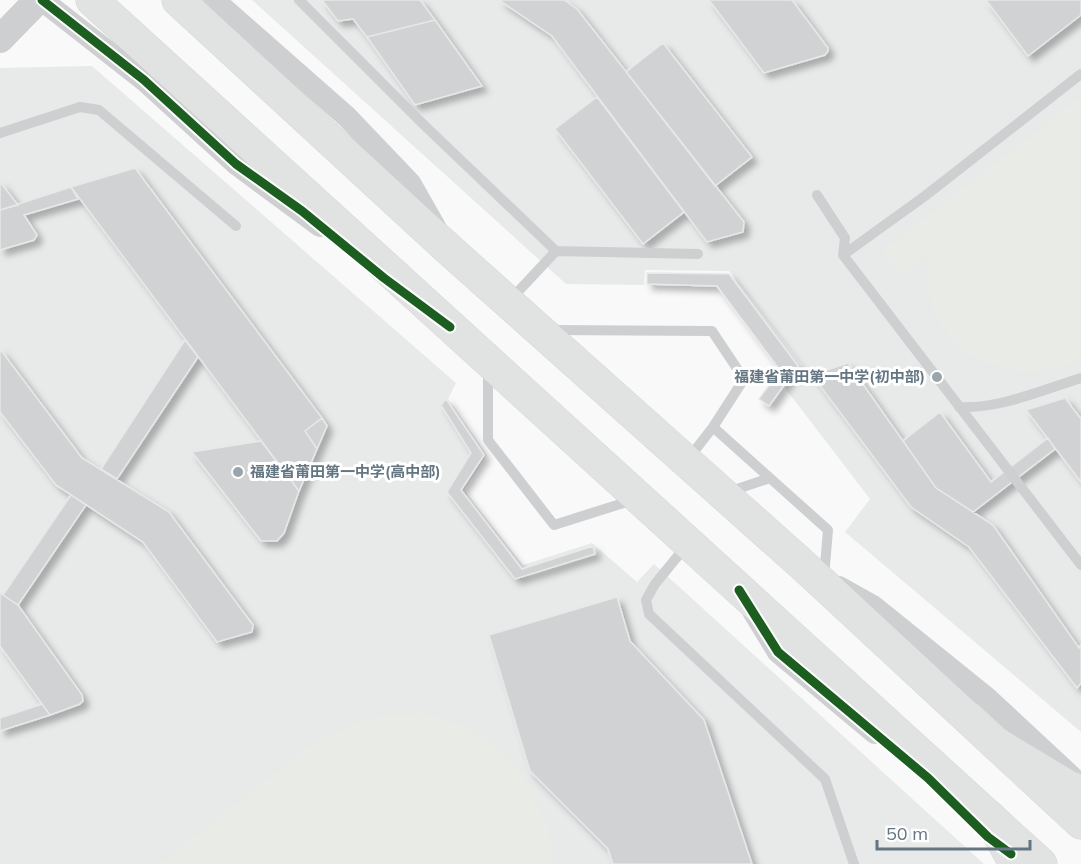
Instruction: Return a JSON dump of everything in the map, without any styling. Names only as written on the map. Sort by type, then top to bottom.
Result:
[{"type":"main road","points":[[92,0],[990,818],[1023,861]]},
{"type":"main road","points":[[178,0],[508,302],[815,573],[1081,823]]},
{"type":"main road","points":[[995,743],[1068,787],[1081,792]]},
{"type":"street","points":[[0,39],[40,0],[144,80],[236,164],[302,212],[384,278],[450,327]]},
{"type":"street","points":[[214,0],[347,117],[410,183],[444,244]]},
{"type":"street","points":[[815,573],[873,606],[987,698],[1081,785]]},
{"type":"street","points":[[739,590],[778,652],[928,778],[988,837],[1023,861]]},
{"type":"lane","points":[[299,0],[423,124],[556,250],[698,254]]},
{"type":"lane","points":[[843,255],[925,196],[1081,74]]},
{"type":"lane","points":[[0,133],[80,107],[99,110],[236,226]]},
{"type":"lane","points":[[817,195],[845,238],[843,255],[1081,565]]},
{"type":"lane","points":[[508,302],[556,250]]},
{"type":"lane","points":[[540,330],[712,331],[744,379],[713,427],[687,461]]},
{"type":"lane","points":[[488,361],[488,440],[554,525],[639,498]]},
{"type":"lane","points":[[959,407],[979,408],[998,404],[1081,378]]},
{"type":"lane","points":[[713,427],[828,530],[815,573]]},
{"type":"lane","points":[[723,494],[770,478]]},
{"type":"lane","points":[[688,543],[655,584],[646,600],[649,614],[825,779],[854,864]]},
{"type":"shaded area","name":"福建省莆田第一中学(初中部)","points":[[252,0],[1081,0],[1081,732],[845,532],[870,499],[785,388],[802,365],[729,271],[645,270],[644,285],[566,284]]},
{"type":"shaded area","name":"福建省莆田第一中学(高中部)","points":[[92,66],[456,383],[448,399],[487,455],[464,490],[523,565],[592,543],[637,582],[654,564],[984,864],[0,864],[0,68]]},
{"type":"shaded area","points":[[1081,97],[1081,359],[1041,370],[1021,371],[1001,368],[983,362],[966,351],[952,338],[939,320],[931,304],[927,287],[930,253],[902,275],[883,251]]},
{"type":"shaded area","points":[[425,713],[447,720],[483,737],[511,760],[523,776],[543,815],[553,845],[554,864],[160,864],[306,749],[335,732],[362,721],[392,715]]},
{"type":"building","points":[[322,0],[420,0],[435,20],[367,37],[353,19],[338,21]]},
{"type":"building","points":[[499,0],[564,0],[577,9],[744,222],[743,232],[707,242],[552,36]]},
{"type":"building","points":[[709,0],[792,0],[828,51],[825,55],[764,73]]},
{"type":"building","points":[[986,0],[1081,0],[1081,15],[1028,56]]},
{"type":"building","points":[[435,20],[482,86],[415,105],[367,37]]},
{"type":"building","points":[[663,43],[752,157],[715,186],[626,72]]},
{"type":"building","points":[[597,97],[684,212],[643,244],[555,129]]},
{"type":"building","points":[[135,168],[322,418],[305,431],[317,449],[299,491],[71,187]]},
{"type":"building","points":[[0,182],[18,205],[0,210]]},
{"type":"building","points":[[71,187],[78,199],[24,215],[37,235],[34,240],[0,250],[0,210]]},
{"type":"building","points":[[647,273],[729,274],[798,366],[769,406],[759,399],[780,370],[717,286],[647,284]]},
{"type":"building","points":[[185,340],[198,357],[117,479],[101,469]]},
{"type":"building","points":[[0,349],[82,458],[169,512],[253,625],[252,632],[217,642],[143,542],[56,485],[0,412]]},
{"type":"building","points":[[848,363],[936,488],[993,525],[1079,648],[1081,645],[1081,683],[1077,688],[969,547],[911,507],[812,375]]},
{"type":"building","points":[[1065,398],[1081,419],[1081,482],[1026,410]]},
{"type":"building","points":[[446,399],[484,455],[461,490],[522,569],[593,546],[595,554],[515,579],[447,492],[471,453],[441,405]]},
{"type":"building","points":[[940,412],[991,482],[1048,438],[1055,449],[973,512],[936,488],[903,441]]},
{"type":"building","points":[[322,418],[327,426],[317,449],[305,431]]},
{"type":"building","points":[[261,441],[299,491],[284,533],[277,541],[261,541],[192,452]]},
{"type":"building","points":[[71,495],[86,505],[18,605],[3,595]]},
{"type":"building","points":[[0,593],[18,605],[82,695],[83,701],[80,704],[50,715],[0,646]]},
{"type":"building","points":[[617,597],[630,641],[704,720],[752,864],[613,864],[608,849],[530,771],[489,635]]},
{"type":"building","points":[[42,704],[50,715],[0,731],[0,718]]},
{"type":"cycle path","points":[[42,0],[144,80],[236,164],[302,211],[384,278],[450,327]]},
{"type":"cycle path","points":[[739,590],[778,652],[928,778],[988,837],[1011,854]]},
{"type":"place","name":"福建省莆田第一中学(初中部)","points":[[937,377]]},
{"type":"place","name":"福建省莆田第一中学(高中部)","points":[[238,472]]}]
